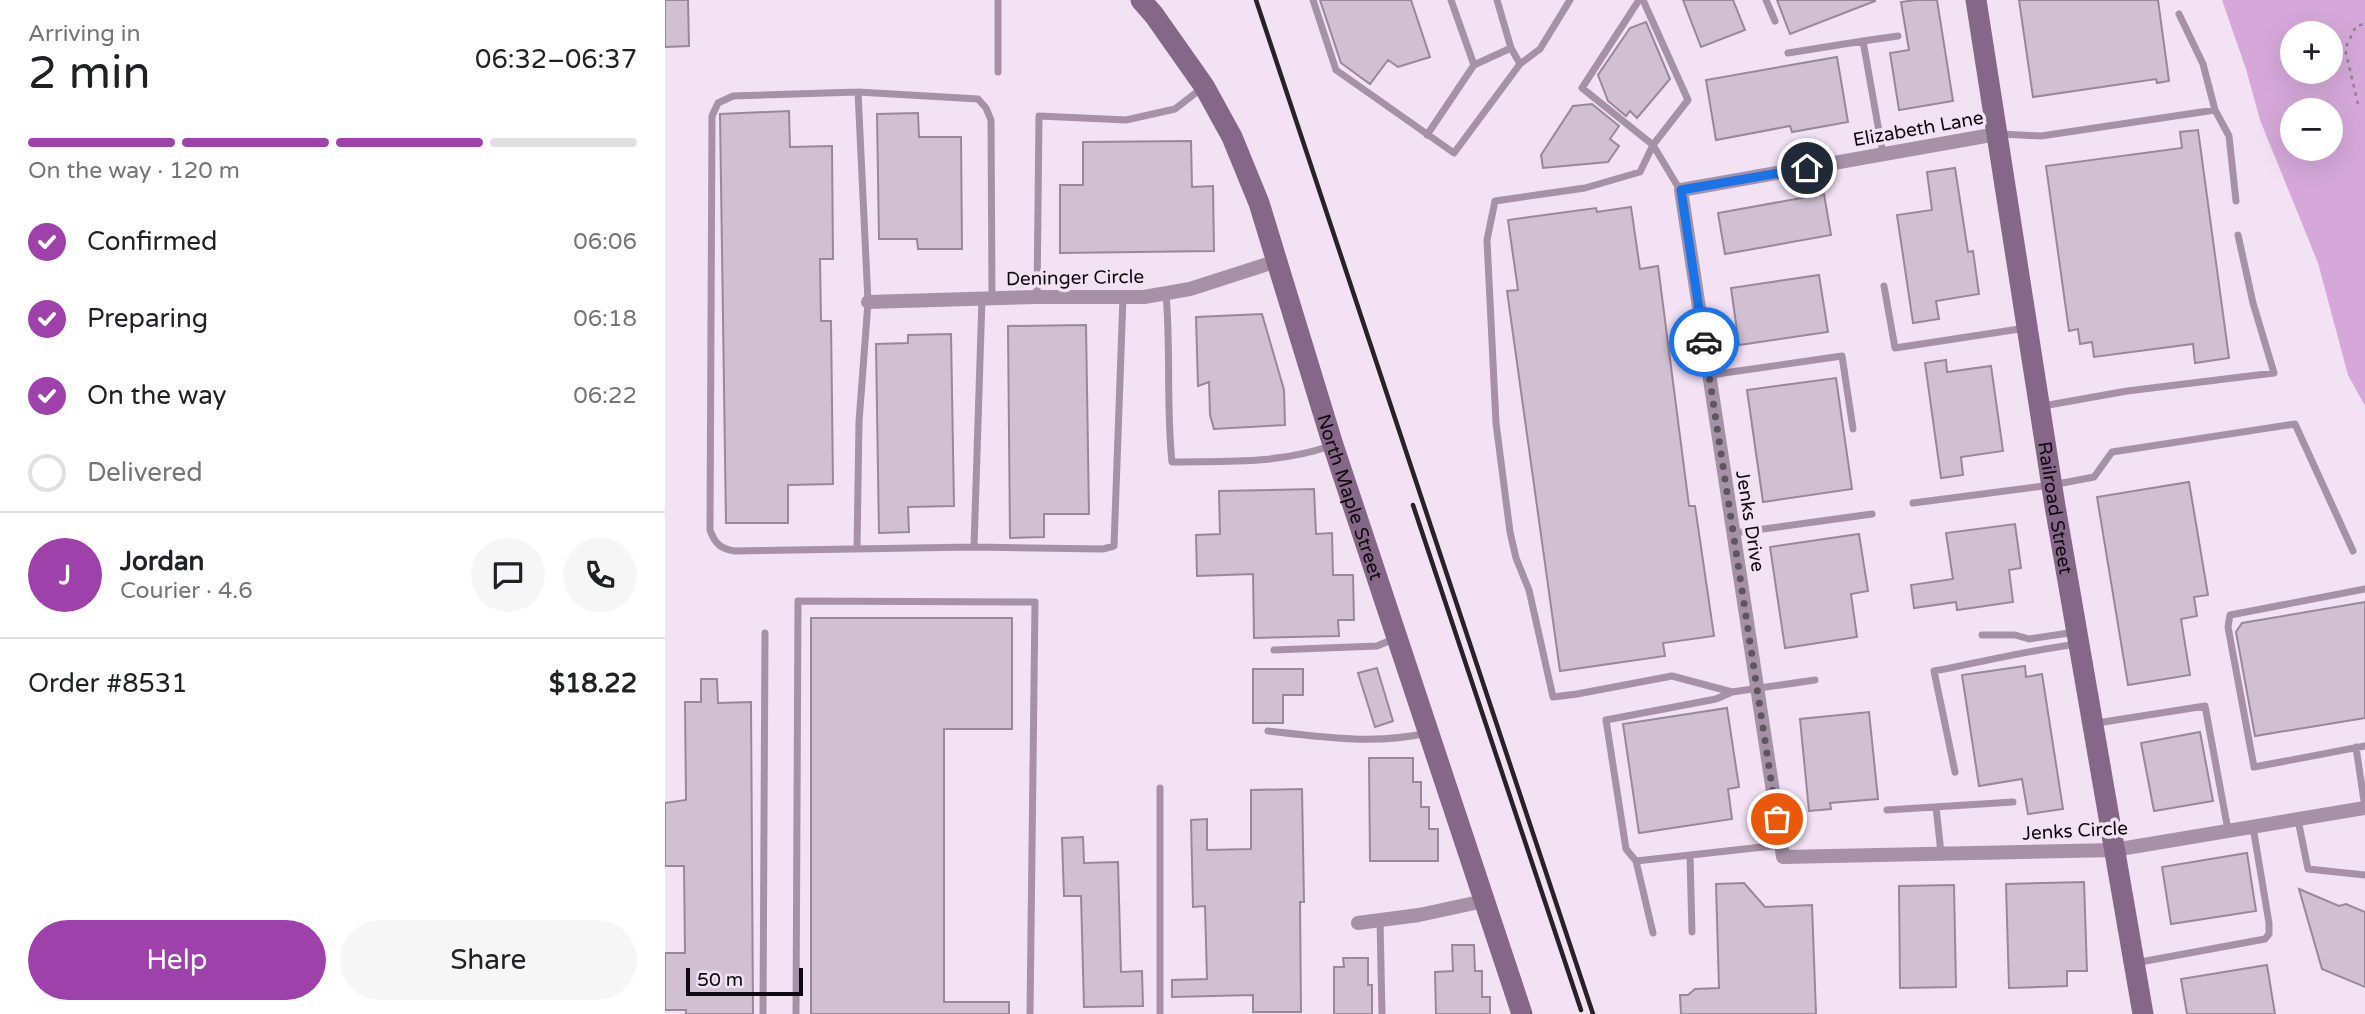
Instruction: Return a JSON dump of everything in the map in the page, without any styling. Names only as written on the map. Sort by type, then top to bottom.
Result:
[{"type":"main road","name":"North Maple Street","points":[[1141,0],[1204,86],[1232,137],[1259,203],[1333,445],[1522,1014]]},
{"type":"main road","name":"Railroad Street","points":[[1976,0],[2052,485],[2143,1014]]},
{"type":"street","name":"Elizabeth Lane","points":[[1681,190],[1997,134]]},
{"type":"street","name":"Jenks Drive","points":[[1681,190],[1782,851]]},
{"type":"street","name":"Deninger Circle","points":[[868,302],[1167,294],[1277,261]]},
{"type":"street","name":"Jenks Circle","points":[[1782,851],[1941,854],[2114,850],[2365,808]]},
{"type":"street","points":[[1357,923],[1419,915],[1483,901]]},
{"type":"lane","points":[[998,0],[998,72]]},
{"type":"lane","points":[[1313,0],[1336,71],[1454,153],[1520,64],[1540,49],[1570,0]]},
{"type":"lane","points":[[1451,0],[1473,65]]},
{"type":"lane","points":[[1497,0],[1511,48],[1520,64]]},
{"type":"lane","points":[[1641,0],[1689,100],[1653,145],[1640,172],[1585,188],[1495,201],[1487,240],[1496,422],[1510,532],[1515,558],[1529,590],[1553,697],[1672,676],[1732,692]]},
{"type":"lane","points":[[1641,0],[1582,88],[1653,145],[1681,190]]},
{"type":"lane","points":[[1766,0],[1775,21]]},
{"type":"lane","points":[[2179,14],[2203,64],[2215,110],[2229,136],[2236,201]]},
{"type":"lane","points":[[1788,53],[1898,36]]},
{"type":"lane","points":[[1863,41],[1883,155]]},
{"type":"lane","points":[[1427,135],[1473,65],[1511,48]]},
{"type":"lane","points":[[1037,297],[1039,116],[1126,120],[1175,109],[1204,86]]},
{"type":"lane","points":[[857,549],[859,422],[868,302],[858,92]]},
{"type":"lane","points":[[974,547],[987,298],[991,120],[986,108],[978,99],[858,92],[733,96],[718,103],[712,116],[710,530],[714,542],[724,550],[974,547],[1103,549],[1114,545],[1123,297]]},
{"type":"lane","points":[[1997,134],[2041,136],[2215,110]]},
{"type":"lane","points":[[2039,406],[2127,391],[2274,373],[2253,303],[2238,235]]},
{"type":"lane","points":[[1884,286],[1895,348],[2027,328]]},
{"type":"lane","points":[[1167,294],[1170,332],[1168,427],[1172,462],[1257,461],[1307,454],[1333,445]]},
{"type":"lane","points":[[1709,375],[1842,356],[1853,429]]},
{"type":"lane","points":[[1913,503],[2094,477],[2112,452],[2295,424],[2353,551]]},
{"type":"lane","points":[[1733,533],[1872,514]]},
{"type":"lane","points":[[2365,589],[2230,615],[2228,627],[2255,767],[2365,746]]},
{"type":"lane","points":[[796,1014],[798,601],[825,601],[1035,602],[1030,1014]]},
{"type":"lane","points":[[763,1014],[765,633]]},
{"type":"lane","points":[[1982,635],[2015,635],[2029,639],[2078,638]]},
{"type":"lane","points":[[1275,650],[1377,646],[1397,638]]},
{"type":"lane","points":[[1955,772],[1934,671],[2005,658],[2078,638]]},
{"type":"lane","points":[[1653,933],[1636,861],[1626,849],[1606,720],[1716,699],[1732,692],[1815,680]]},
{"type":"lane","points":[[2092,724],[2204,706],[2228,831]]},
{"type":"lane","points":[[1268,732],[1374,739],[1406,738],[1428,732]]},
{"type":"lane","points":[[2356,747],[2365,808]]},
{"type":"lane","points":[[1160,788],[1160,1014]]},
{"type":"lane","points":[[1887,810],[2013,802]]},
{"type":"lane","points":[[1936,807],[1941,854]]},
{"type":"lane","points":[[2298,819],[2308,869],[2365,875]]},
{"type":"lane","points":[[2134,964],[2265,939],[2269,934],[2269,923],[2253,826]]},
{"type":"lane","points":[[1636,861],[1782,851]]},
{"type":"lane","points":[[1690,856],[1692,932]]},
{"type":"lane","points":[[1380,920],[1382,1014]]},
{"type":"path","points":[[2358,104],[2345,49],[2356,26],[2365,24]]},
{"type":"shaded area","points":[[2222,0],[2365,0],[2365,406],[2348,375],[2318,263],[2260,120]]},
{"type":"building","points":[[665,0],[688,0],[689,46],[665,47]]},
{"type":"building","points":[[1320,0],[1411,0],[1430,57],[1398,67],[1388,60],[1370,84],[1341,63]]},
{"type":"building","points":[[1683,0],[1733,0],[1745,30],[1701,47]]},
{"type":"building","points":[[1777,0],[1875,0],[1875,1],[1790,34]]},
{"type":"building","points":[[1937,0],[1953,101],[1899,110],[1890,53],[1909,50],[1901,2]]},
{"type":"building","points":[[2019,0],[2158,0],[2169,81],[2157,83],[2156,79],[2033,97]]},
{"type":"building","points":[[1646,22],[1670,79],[1637,118],[1630,111],[1626,116],[1608,101],[1598,75],[1630,28]]},
{"type":"building","points":[[1837,57],[1848,122],[1792,132],[1790,126],[1716,140],[1706,80]]},
{"type":"building","points":[[1592,104],[1619,126],[1610,139],[1619,146],[1608,162],[1543,168],[1541,155],[1573,106]]},
{"type":"building","points":[[789,111],[790,147],[832,146],[833,259],[820,259],[821,321],[831,321],[833,484],[788,485],[788,523],[726,523],[720,114]]},
{"type":"building","points":[[918,113],[919,137],[961,137],[962,249],[918,249],[917,239],[879,239],[877,114]]},
{"type":"building","points":[[2198,130],[2229,358],[2195,363],[2193,344],[2094,357],[2092,342],[2080,344],[2078,329],[2069,331],[2046,166],[2182,148],[2180,132]]},
{"type":"building","points":[[1191,141],[1192,187],[1213,186],[1214,251],[1060,253],[1060,185],[1083,185],[1083,142]]},
{"type":"building","points":[[1955,168],[1968,252],[1973,251],[1979,294],[1936,301],[1939,319],[1913,323],[1897,215],[1932,210],[1927,172]]},
{"type":"building","points":[[1824,194],[1831,235],[1725,254],[1718,213]]},
{"type":"building","points":[[1631,207],[1640,269],[1658,266],[1689,506],[1695,506],[1714,636],[1663,643],[1665,656],[1560,671],[1507,291],[1518,290],[1508,220],[1596,208],[1597,212]]},
{"type":"building","points":[[1819,275],[1828,332],[1739,345],[1731,288]]},
{"type":"building","points":[[1262,314],[1284,390],[1285,425],[1214,429],[1210,415],[1209,382],[1198,386],[1196,317]]},
{"type":"building","points":[[1086,325],[1089,514],[1044,514],[1044,537],[1010,538],[1008,326]]},
{"type":"building","points":[[951,334],[954,506],[908,507],[909,532],[879,533],[876,344],[908,343],[908,335]]},
{"type":"building","points":[[1946,360],[1947,372],[1991,366],[2003,451],[1961,457],[1963,475],[1941,478],[1925,363]]},
{"type":"building","points":[[1836,378],[1852,489],[1763,502],[1747,390]]},
{"type":"building","points":[[2189,482],[2208,595],[2194,597],[2197,616],[2181,619],[2190,675],[2128,685],[2097,497]]},
{"type":"building","points":[[1314,489],[1316,534],[1332,533],[1333,575],[1353,575],[1354,620],[1338,620],[1339,636],[1254,638],[1253,574],[1197,576],[1196,535],[1220,534],[1219,491]]},
{"type":"building","points":[[2015,524],[2021,568],[2009,570],[2013,602],[1957,610],[1956,602],[1914,608],[1911,585],[1953,579],[1946,533]]},
{"type":"building","points":[[1859,534],[1868,591],[1851,594],[1857,637],[1785,648],[1770,547]]},
{"type":"building","points":[[2365,602],[2365,718],[2255,736],[2236,632],[2242,623]]},
{"type":"building","points":[[811,618],[1012,618],[1012,729],[944,729],[944,1002],[1009,1002],[1009,1014],[811,1014]]},
{"type":"building","points":[[2025,666],[2026,677],[2042,674],[2063,809],[2028,814],[2022,779],[1979,786],[1962,675]]},
{"type":"building","points":[[1377,668],[1393,721],[1375,727],[1358,673]]},
{"type":"building","points":[[1253,669],[1303,669],[1303,695],[1283,695],[1283,723],[1253,723]]},
{"type":"building","points":[[701,679],[717,679],[718,703],[751,702],[753,1014],[686,1014],[686,1010],[665,1010],[665,953],[685,953],[684,866],[665,866],[665,803],[686,800],[685,702],[701,702]]},
{"type":"building","points":[[1727,708],[1739,787],[1728,789],[1732,819],[1639,833],[1623,724]]},
{"type":"building","points":[[1869,712],[1878,799],[1830,803],[1831,809],[1809,811],[1800,719]]},
{"type":"building","points":[[2200,732],[2213,801],[2154,811],[2141,743]]},
{"type":"building","points":[[1369,758],[1413,758],[1413,782],[1421,782],[1421,807],[1429,807],[1429,829],[1438,829],[1438,861],[1370,861]]},
{"type":"building","points":[[1302,789],[1304,902],[1300,902],[1301,1012],[1253,1012],[1253,995],[1172,997],[1172,980],[1207,979],[1205,906],[1193,907],[1191,820],[1207,819],[1207,850],[1251,849],[1251,790]]},
{"type":"building","points":[[1083,837],[1084,863],[1118,862],[1121,972],[1142,971],[1143,1006],[1084,1007],[1081,896],[1064,896],[1062,838]]},
{"type":"building","points":[[2247,853],[2256,911],[2171,924],[2162,867]]},
{"type":"building","points":[[2084,882],[2087,971],[2067,971],[2067,986],[2009,988],[2006,884]]},
{"type":"building","points":[[1744,883],[1765,907],[1812,905],[1816,1014],[1681,1014],[1680,995],[1688,995],[1695,989],[1719,988],[1716,884]]},
{"type":"building","points":[[1954,885],[1956,987],[1900,988],[1899,886]]},
{"type":"building","points":[[2299,889],[2339,906],[2346,904],[2365,912],[2365,987],[2322,969]]},
{"type":"building","points":[[1452,945],[1474,945],[1475,971],[1482,971],[1482,997],[1490,997],[1490,1014],[1436,1014],[1435,972],[1453,971]]},
{"type":"building","points":[[1343,958],[1368,958],[1372,1014],[1334,1014],[1334,967],[1344,967]]},
{"type":"building","points":[[2267,965],[2275,1014],[2187,1014],[2181,979]]},
{"type":"railway","points":[[1256,0],[1593,1014]]},
{"type":"railway","points":[[1413,505],[1581,1010]]},
{"type":"way so far","points":[[1704,342],[1777,819]]},
{"type":"route","points":[[1704,342],[1681,190],[1807,168]]}]
